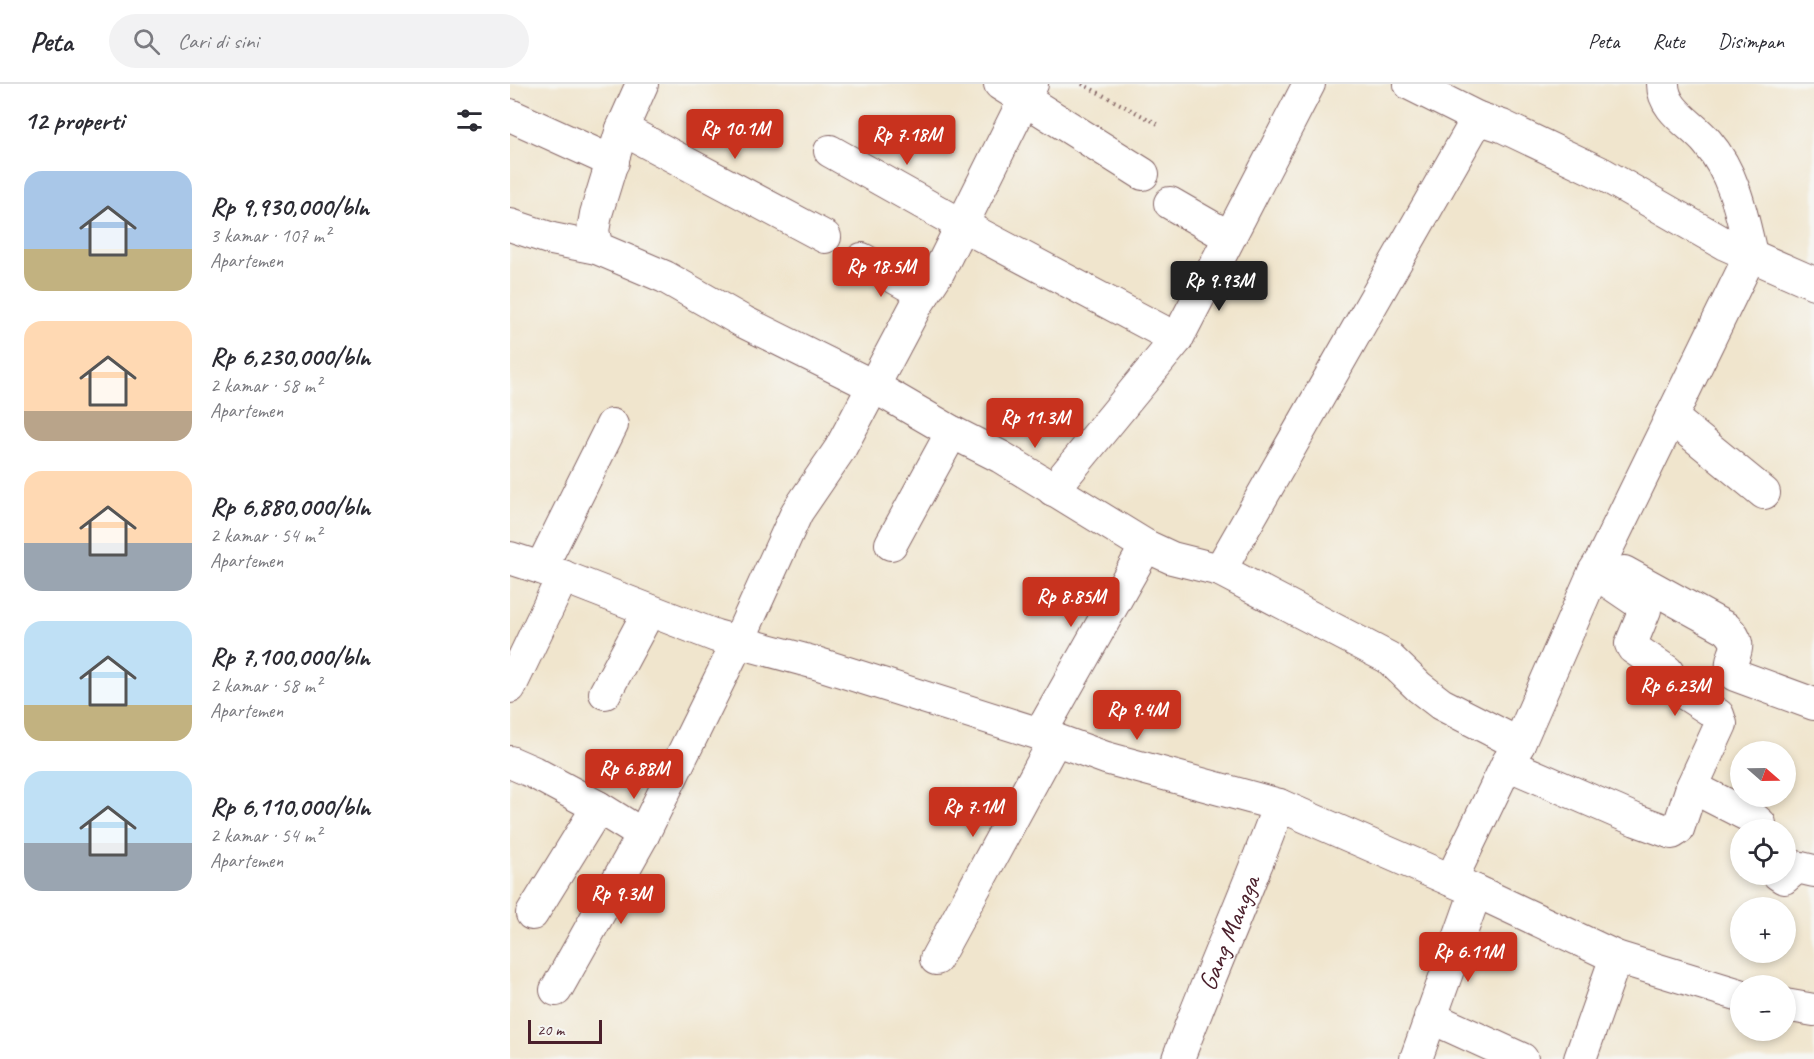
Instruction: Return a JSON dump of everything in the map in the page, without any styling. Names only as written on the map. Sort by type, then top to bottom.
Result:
[{"type":"street","points":[[597,248],[593,231],[596,214],[622,129],[642,84]]},
{"type":"street","points":[[1053,490],[1176,339],[1309,84]]},
{"type":"street","points":[[1410,84],[1478,118],[1502,126],[1601,173],[1725,244],[1814,283]]},
{"type":"street","points":[[1416,1059],[1430,1017],[1463,885],[1513,754],[1598,565],[1751,254],[1739,202],[1725,167],[1707,142],[1668,104],[1663,94],[1663,84]]},
{"type":"street","points":[[556,990],[643,835],[738,642],[796,512],[840,449],[924,294],[939,271],[1019,89],[1143,174]]},
{"type":"street","points":[[510,115],[613,162]]},
{"type":"street","points":[[1220,570],[1478,118]]},
{"type":"street","points":[[622,129],[825,237]]},
{"type":"street","points":[[830,151],[960,224],[1176,339]]},
{"type":"street","points":[[1170,203],[1229,237]]},
{"type":"street","points":[[510,225],[552,238],[597,248],[665,277],[744,322],[873,386],[952,432],[1001,457],[1146,546],[1172,558],[1220,570],[1389,658],[1419,687],[1513,754],[1636,820],[1672,833],[1678,829],[1692,787],[1708,755],[1721,720],[1718,715],[1675,685],[1667,671],[1633,648],[1631,644],[1645,610],[1644,606],[1598,565]]},
{"type":"street","points":[[862,259],[924,294]]},
{"type":"street","points":[[1671,417],[1764,493]]},
{"type":"street","points":[[510,687],[519,644],[552,572],[612,425]]},
{"type":"street","points":[[891,544],[952,432]]},
{"type":"street","points":[[936,959],[1146,546]]},
{"type":"street","points":[[510,558],[716,636],[816,663],[1106,758],[1279,805],[1463,885],[1616,957],[1730,992]]},
{"type":"street","points":[[1598,565],[1725,628],[1736,637],[1737,644],[1732,664],[1736,675],[1814,704]]},
{"type":"street","points":[[605,693],[649,611]]},
{"type":"street","points":[[510,762],[598,807],[643,835]]},
{"type":"street","points":[[1692,787],[1754,819]]},
{"type":"street","name":"Gang Mangga","points":[[1178,1059],[1196,1010],[1253,878],[1279,805]]},
{"type":"street","points":[[532,914],[598,807]]},
{"type":"street","points":[[1796,868],[1814,871]]},
{"type":"street","points":[[1580,1059],[1616,957]]},
{"type":"street","points":[[1796,1007],[1814,1010]]},
{"type":"street","points":[[1430,1017],[1522,1059]]},
{"type":"path","points":[[1082,84],[1158,124]]}]
